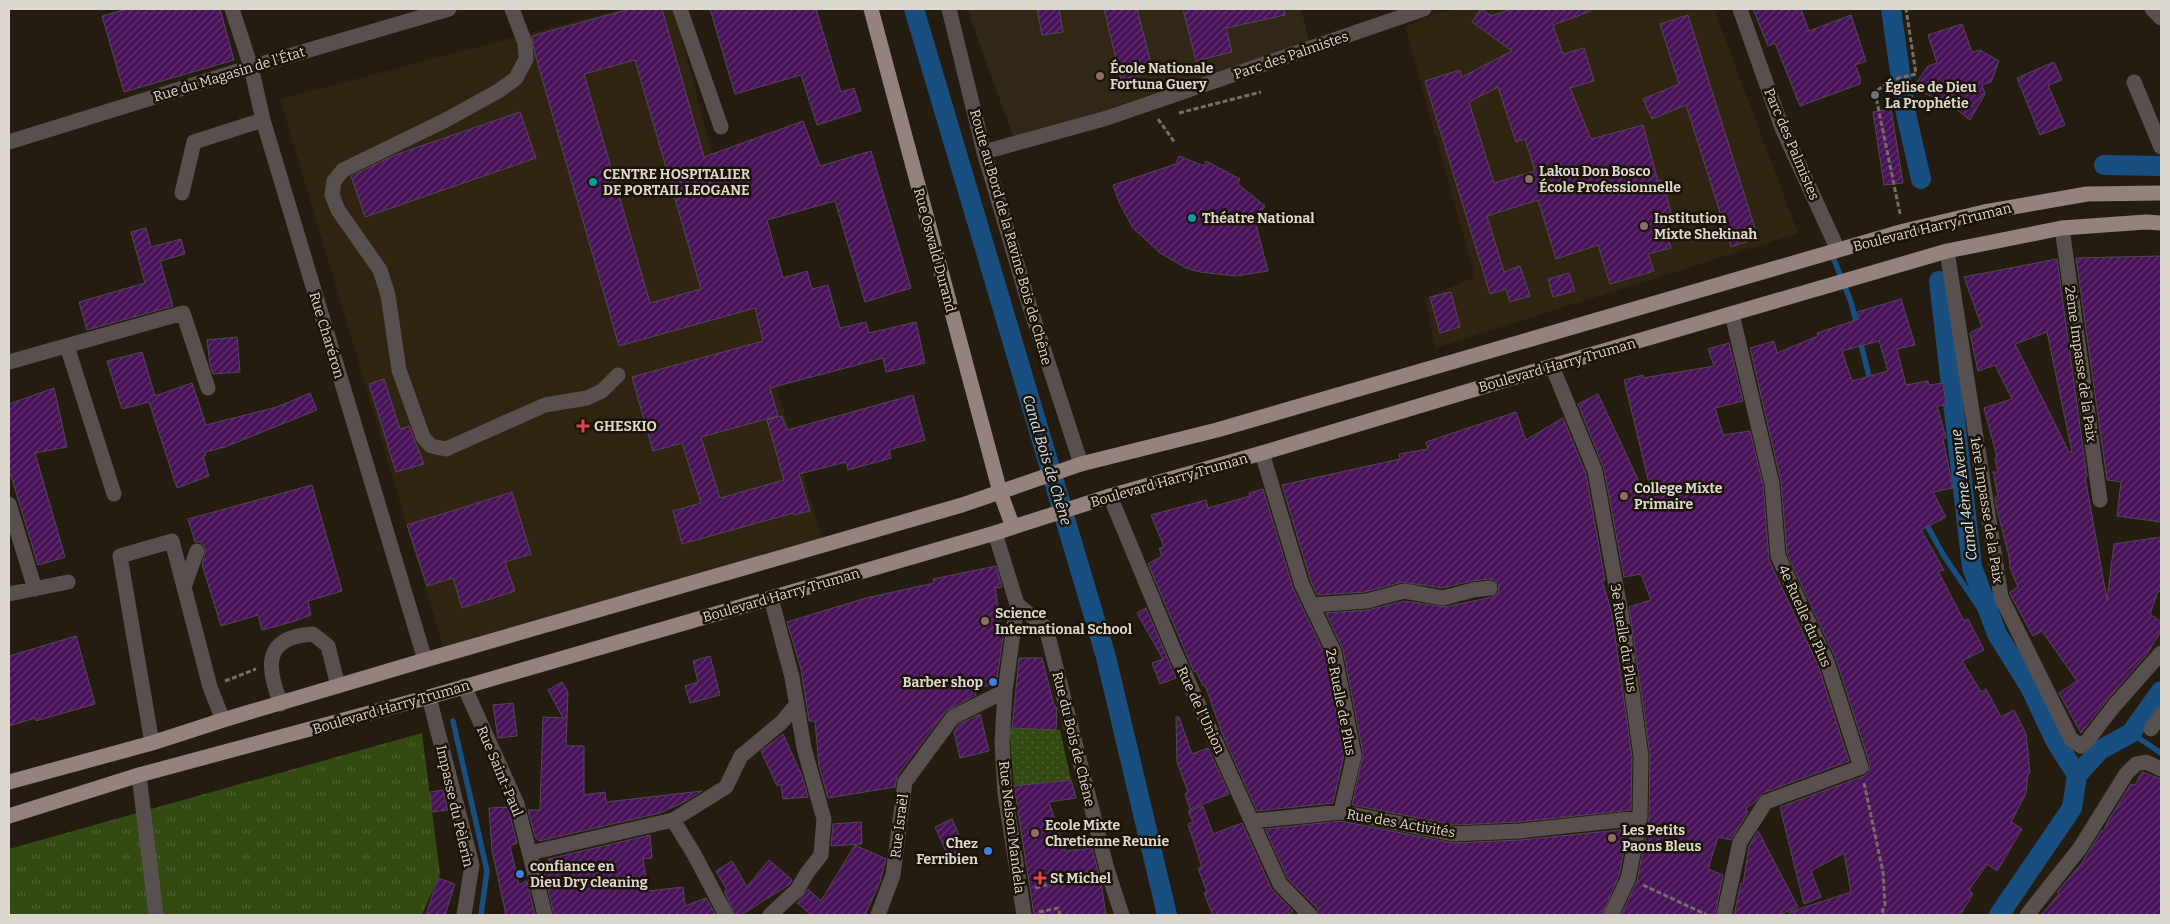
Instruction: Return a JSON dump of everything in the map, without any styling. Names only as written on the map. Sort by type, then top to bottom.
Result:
[{"type":"main road","name":"Rue Oswald Durand","points":[[871,9],[1005,491],[1019,525]]},
{"type":"main road","name":"Boulevard Harry Truman","points":[[9,782],[152,743],[425,660],[1005,491],[1081,464],[1217,430],[1904,231],[1984,212],[2087,194],[2161,193]]},
{"type":"main road","name":"Boulevard Harry Truman","points":[[9,816],[139,776],[429,697],[995,533],[1110,496],[1947,251],[2062,228],[2146,222],[2161,223]]},
{"type":"street","name":"Rue Charéron","points":[[232,9],[251,67],[263,120],[425,660]]},
{"type":"street","name":"Rue du Magasin de l'État","points":[[9,142],[418,13],[450,9]]},
{"type":"street","points":[[512,9],[525,42],[526,59],[516,78],[500,90],[446,120],[342,170],[334,181],[332,195],[338,210],[380,270],[388,296],[399,370],[423,437],[431,446],[446,449],[545,406],[587,398],[602,391],[618,375]]},
{"type":"street","points":[[680,9],[721,127]]},
{"type":"street","name":"Route au Bord de la Ravine Bois de Chêne","points":[[949,9],[984,152],[1028,301],[1081,464]]},
{"type":"street","name":"Parc des Palmistes","points":[[984,152],[1107,118],[1424,9]]},
{"type":"street","name":"Parc des Palmistes","points":[[1740,9],[1782,128],[1838,250]]},
{"type":"street","points":[[2152,9],[2161,18]]},
{"type":"street","points":[[2134,82],[2161,147]]},
{"type":"street","points":[[182,194],[194,142],[263,120]]},
{"type":"street","name":"2ème Impasse de la Paix","points":[[2062,228],[2100,500]]},
{"type":"street","name":"1ère Impasse de la Paix","points":[[1947,251],[2001,597],[2071,739],[2081,746],[2087,741],[2114,706],[2161,653]]},
{"type":"street","points":[[9,362],[183,313],[208,388]]},
{"type":"street","name":"4e Ruelle du Plus","points":[[1732,314],[1772,484],[1778,556],[1827,662],[1861,767]]},
{"type":"street","points":[[67,346],[114,494]]},
{"type":"street","name":"3e Ruelle du Plus","points":[[1552,366],[1595,470],[1621,613],[1640,746],[1640,818],[1628,879],[1611,915]]},
{"type":"street","name":"2e Ruelle de Plus","points":[[1262,453],[1302,585],[1334,652],[1354,755],[1341,812]]},
{"type":"street","name":"Rue de l'Union","points":[[1110,496],[1173,648],[1280,884],[1310,915]]},
{"type":"street","points":[[10,513],[35,589]]},
{"type":"street","name":"Rue Nelson Mandela","points":[[995,533],[1017,604],[1005,691],[1002,743],[1005,794],[1020,892],[1029,914]]},
{"type":"street","points":[[152,743],[120,556],[172,541],[210,687],[223,720]]},
{"type":"street","points":[[184,587],[197,550]]},
{"type":"street","points":[[9,594],[68,582]]},
{"type":"street","points":[[1312,605],[1367,601],[1404,591],[1443,598],[1473,590],[1490,588]]},
{"type":"street","points":[[770,915],[797,890],[821,855],[824,819],[811,775],[771,598]]},
{"type":"street","name":"Rue du Bois de Chêne","points":[[1017,604],[1046,628],[1107,869],[1122,915]]},
{"type":"street","points":[[281,704],[272,682],[270,664],[278,645],[295,635],[313,634],[328,646],[338,686]]},
{"type":"street","name":"Rue Saint-Paul","points":[[464,686],[517,804],[546,915]]},
{"type":"street","name":"Rue Israël","points":[[878,915],[893,875],[905,782],[954,717],[1005,691]]},
{"type":"street","name":"Impasse du Pèlerin","points":[[429,697],[472,865],[464,915]]},
{"type":"street","points":[[530,853],[673,820],[726,787],[741,756],[782,722],[796,706]]},
{"type":"street","points":[[2151,728],[2161,715]]},
{"type":"street","points":[[2028,915],[2080,848],[2126,774],[2136,764],[2146,762],[2161,769]]},
{"type":"street","points":[[1724,915],[1740,842],[1766,802],[1861,767]]},
{"type":"street","points":[[139,776],[156,915]]},
{"type":"street","name":"Rue des Activités","points":[[1252,821],[1341,812],[1453,834],[1520,831],[1640,818]]},
{"type":"street","points":[[673,820],[694,854],[726,915]]},
{"type":"path","points":[[1904,231],[1875,92],[1891,80],[1916,74],[1906,9]]},
{"type":"path","points":[[1176,114],[1261,92]]},
{"type":"path","points":[[1149,121],[1167,116]]},
{"type":"path","points":[[1158,119],[1175,143]]},
{"type":"path","points":[[210,687],[270,664]]},
{"type":"path","points":[[1861,767],[1883,872],[1885,905],[1881,915]]},
{"type":"path","points":[[1020,892],[1073,878]]},
{"type":"path","points":[[1628,879],[1707,915]]},
{"type":"path","points":[[1029,914],[1058,908],[1060,915]]},
{"type":"shaded area","name":"GHESKIO","points":[[622,9],[674,9],[752,304],[825,548],[448,663],[280,99]]},
{"type":"shaded area","name":"École Nationale Fortuna Guery","points":[[967,9],[1301,9],[1309,41],[1014,139]]},
{"type":"shaded area","points":[[1458,9],[1714,9],[1798,233],[1435,348],[1425,298],[1475,277],[1405,27],[1434,14]]},
{"type":"green space","points":[[1009,728],[1060,730],[1071,780],[1014,786]]},
{"type":"green space","points":[[422,733],[440,874],[422,915],[9,915],[9,849]]},
{"type":"building","points":[[127,9],[220,9],[234,60],[124,92],[102,16]]},
{"type":"building","points":[[630,9],[662,9],[704,157],[803,121],[820,166],[871,151],[911,288],[865,302],[835,201],[767,220],[783,278],[807,271],[812,289],[828,285],[840,328],[866,322],[869,333],[916,322],[925,363],[886,372],[883,358],[770,388],[778,416],[701,437],[720,498],[784,480],[767,420],[782,416],[787,430],[913,395],[925,440],[889,450],[891,458],[848,470],[846,462],[799,474],[810,511],[794,515],[793,513],[682,544],[673,511],[701,503],[682,443],[653,451],[632,377],[763,341],[755,308],[619,346],[535,54],[532,36]],"holes":[[[635,60],[701,289],[650,303],[584,74]]]},
{"type":"building","points":[[710,9],[816,9],[841,92],[854,88],[861,111],[817,125],[801,75],[735,94]]},
{"type":"building","points":[[1037,9],[1059,9],[1063,32],[1042,35]]},
{"type":"building","points":[[1104,9],[1137,9],[1153,72],[1121,80]]},
{"type":"building","points":[[1183,9],[1284,9],[1285,15],[1226,28],[1232,52],[1196,61]]},
{"type":"building","points":[[1481,9],[1491,16],[1512,9],[1590,9],[1591,11],[1553,25],[1563,54],[1584,48],[1594,81],[1570,88],[1591,139],[1643,125],[1658,181],[1663,180],[1671,214],[1662,216],[1671,248],[1648,254],[1654,271],[1610,284],[1598,245],[1556,259],[1538,200],[1487,216],[1504,272],[1520,266],[1530,296],[1510,302],[1506,289],[1490,294],[1425,81],[1460,70],[1462,77],[1512,51],[1472,22]],"holes":[[[1498,87],[1516,142],[1525,139],[1535,171],[1494,183],[1469,102]]]},
{"type":"building","points":[[1753,9],[1801,9],[1809,31],[1851,15],[1866,61],[1855,65],[1860,77],[1860,84],[1800,106],[1775,43],[1768,46]]},
{"type":"building","points":[[1688,15],[1758,238],[1731,247],[1686,105],[1652,119],[1643,99],[1679,84],[1660,24]]},
{"type":"building","points":[[1962,24],[1972,52],[1980,50],[1999,61],[1991,82],[1982,85],[1985,94],[1970,120],[1942,98],[1938,99],[1913,88],[1928,66],[1937,63],[1928,35]]},
{"type":"building","points":[[2054,62],[2062,80],[2048,85],[2065,125],[2040,135],[2017,78]]},
{"type":"building","points":[[1891,109],[1903,183],[1884,185],[1873,112]]},
{"type":"building","points":[[520,112],[536,158],[365,217],[351,176],[395,155]]},
{"type":"building","name":"Théatre National","points":[[1179,156],[1204,166],[1206,161],[1240,179],[1238,184],[1265,206],[1255,221],[1268,271],[1236,276],[1200,272],[1186,268],[1160,253],[1133,228],[1120,204],[1113,185],[1176,164]]},
{"type":"building","points":[[146,228],[151,247],[181,239],[185,254],[160,261],[173,306],[87,330],[79,302],[145,283],[131,232]]},
{"type":"building","points":[[2161,256],[2161,522],[2117,516],[2121,482],[2107,480],[2076,258]]},
{"type":"building","points":[[2057,259],[2087,477],[2085,477],[2107,600],[2114,544],[2161,537],[2161,591],[2158,591],[2150,614],[2161,622],[2161,631],[2147,654],[2081,733],[2059,693],[2077,681],[2042,631],[2033,636],[2010,594],[2010,592],[2018,587],[2010,568],[2009,556],[1997,510],[1995,497],[1998,496],[1993,472],[1998,472],[1995,458],[1997,457],[1984,408],[2012,399],[1995,365],[1978,371],[1970,333],[1982,327],[1964,277]],"holes":[[[2047,332],[2072,452],[2069,452],[2015,344]]]},
{"type":"building","points":[[1569,273],[1575,291],[1553,297],[1548,279]]},
{"type":"building","points":[[1451,292],[1460,327],[1440,333],[1430,297]]},
{"type":"building","points":[[1901,299],[1915,345],[1897,349],[1906,385],[1928,381],[1929,385],[1943,383],[1946,405],[1937,406],[1946,438],[1943,439],[1953,488],[1933,492],[1946,517],[1921,530],[1944,570],[1938,571],[1964,621],[1968,619],[1984,650],[1962,661],[1981,692],[1986,689],[2001,717],[2014,710],[2026,734],[2030,773],[2028,773],[2026,793],[2011,822],[2022,829],[1997,871],[1987,864],[1969,890],[1973,894],[1960,915],[1790,915],[1790,912],[1851,892],[1844,853],[1811,871],[1821,897],[1804,904],[1780,807],[1864,776],[1868,773],[1870,765],[1836,659],[1787,554],[1781,482],[1750,348],[1774,341],[1777,353],[1818,336],[1817,333],[1859,319],[1857,312]],"holes":[[[1879,341],[1888,371],[1852,381],[1842,351]]]},
{"type":"building","points":[[237,337],[240,372],[213,374],[207,340]]},
{"type":"building","points":[[1729,343],[1743,401],[1715,408],[1723,435],[1750,431],[1763,485],[1769,560],[1818,665],[1849,761],[1763,793],[1754,803],[1746,808],[1748,812],[1731,840],[1718,837],[1708,869],[1723,875],[1715,915],[1621,915],[1637,881],[1649,818],[1650,755],[1629,607],[1651,600],[1641,574],[1624,577],[1604,469],[1578,404],[1598,394],[1641,486],[1649,483],[1624,380],[1643,375],[1643,378],[1714,366],[1708,349]]},
{"type":"building","points":[[142,352],[155,396],[192,383],[206,425],[277,407],[310,393],[317,410],[225,447],[205,452],[206,455],[203,456],[209,476],[177,488],[149,402],[122,409],[107,361]]},
{"type":"building","points":[[384,379],[400,429],[409,426],[424,464],[396,472],[369,384]]},
{"type":"building","points":[[54,388],[67,447],[35,453],[65,557],[38,565],[9,469],[9,404]]},
{"type":"building","points":[[1516,412],[1526,440],[1563,418],[1586,474],[1605,580],[1602,580],[1612,614],[1632,757],[1631,810],[1519,822],[1454,825],[1352,805],[1363,753],[1343,650],[1326,613],[1368,610],[1404,601],[1445,607],[1492,597],[1498,592],[1499,586],[1494,580],[1489,579],[1443,588],[1402,582],[1365,592],[1317,595],[1311,582],[1282,485],[1400,459],[1399,454],[1428,449],[1426,442]]},
{"type":"building","points":[[312,485],[342,591],[308,601],[311,615],[292,622],[262,630],[258,615],[221,626],[202,564],[206,549],[201,542],[195,542],[188,519]]},
{"type":"building","points":[[1263,489],[1293,588],[1325,655],[1344,755],[1333,803],[1257,811],[1222,733],[1205,685],[1203,686],[1196,671],[1194,672],[1148,564],[1162,556],[1159,548],[1164,547],[1151,515],[1206,500],[1208,508],[1250,496],[1249,493]]},
{"type":"building","points":[[512,492],[531,554],[505,562],[515,591],[462,608],[453,578],[427,586],[407,525]]},
{"type":"building","points":[[996,566],[1002,587],[995,588],[1003,638],[996,685],[974,687],[976,695],[946,711],[897,776],[895,787],[828,798],[819,766],[815,721],[809,721],[801,669],[787,622],[866,598],[934,583],[933,579]]},
{"type":"building","points":[[1146,608],[1176,678],[1160,684],[1152,663],[1163,659],[1137,613]]},
{"type":"building","points":[[76,636],[95,704],[36,721],[35,718],[9,726],[9,656]]},
{"type":"building","points":[[710,656],[720,695],[690,703],[685,686],[698,682],[693,661]]},
{"type":"building","points":[[1019,658],[1042,658],[1054,705],[1057,708],[1056,730],[1012,728]]},
{"type":"building","points":[[562,682],[568,692],[566,746],[584,746],[584,795],[605,792],[606,802],[702,791],[660,813],[539,841],[535,837],[528,810],[540,810],[543,717],[563,718],[548,690]]},
{"type":"building","points":[[513,703],[517,736],[498,738],[493,705]]},
{"type":"building","points":[[980,714],[989,751],[960,758],[954,732],[959,724]]},
{"type":"building","points":[[1176,717],[1179,717],[1192,754],[1208,748],[1229,794],[1190,809],[1185,794],[1188,792],[1177,762]]},
{"type":"building","points":[[783,734],[802,776],[808,797],[783,799],[781,784],[777,786],[761,751]]},
{"type":"building","points":[[2142,772],[2161,779],[2161,915],[2041,915],[2059,894],[2057,892],[2081,864],[2131,784],[2135,785]]},
{"type":"building","points":[[1071,780],[1076,798],[1049,802],[1065,851],[1092,848],[1101,882],[1106,915],[1034,915],[1014,786]]},
{"type":"building","points":[[443,790],[448,810],[432,812],[430,792]]},
{"type":"building","points":[[1203,806],[1213,834],[1242,823],[1271,888],[1293,911],[1287,915],[1213,915],[1204,893],[1207,892],[1198,868],[1202,867],[1188,824],[1193,822],[1188,811]]},
{"type":"building","points":[[508,807],[517,843],[510,846],[519,885],[527,881],[535,915],[506,915],[492,850],[489,808]]},
{"type":"building","points":[[952,819],[965,849],[948,856],[935,827]]},
{"type":"building","points":[[1341,821],[1453,843],[1521,840],[1628,829],[1619,876],[1602,915],[1319,915],[1317,908],[1288,879],[1265,829]]},
{"type":"building","points":[[861,822],[862,844],[831,846],[833,824]]},
{"type":"building","points":[[1758,831],[1798,907],[1778,915],[1734,915],[1741,883],[1743,884],[1749,846]]},
{"type":"building","points":[[650,835],[652,858],[643,859],[648,891],[683,887],[685,906],[706,898],[716,915],[554,915],[544,872],[553,868],[548,859]]},
{"type":"building","points":[[855,845],[886,859],[880,882],[865,915],[811,915],[797,903],[808,889],[821,901]]},
{"type":"building","points":[[769,860],[792,880],[790,884],[741,915],[735,915],[724,891],[727,890],[716,871],[732,861],[747,887]]},
{"type":"building","points":[[438,878],[455,884],[445,915],[426,915]]},
{"type":"waterway","name":"Canal Bois de Chêne","points":[[914,9],[1106,657],[1167,915]]},
{"type":"waterway","points":[[1891,9],[1906,114],[1921,179]]},
{"type":"waterway","points":[[2104,165],[2161,166]]},
{"type":"waterway","points":[[1831,252],[1851,302],[1857,326]]},
{"type":"waterway","name":"Canal 4ème Avenue","points":[[1939,281],[1972,567],[1997,634],[2030,687],[2056,742],[2077,775],[2072,808],[1999,915]]},
{"type":"waterway","points":[[1860,340],[1871,384]]},
{"type":"waterway","points":[[1924,520],[1944,556],[1997,634]]},
{"type":"waterway","name":"Canal 4ème Avenue","points":[[2077,775],[2100,750],[2131,733],[2161,691]]},
{"type":"waterway","points":[[453,721],[487,871],[481,915]]},
{"type":"waterway","points":[[2131,733],[2161,753]]},
{"type":"place","name":"École Nationale Fortuna Guery","points":[[1100,76]]},
{"type":"place","name":"Église de Dieu La Prophétie","points":[[1875,95]]},
{"type":"place","name":"Lakou Don Bosco École Professionnelle","points":[[1529,179]]},
{"type":"place","name":"CENTRE HOSPITALIER DE PORTAIL LEOGANE","points":[[593,182]]},
{"type":"place","name":"Théatre National","points":[[1192,218]]},
{"type":"place","name":"Institution Mixte Shekinah","points":[[1644,226]]},
{"type":"place","name":"GHESKIO","points":[[583,426]]},
{"type":"place","name":"College Mixte Primaire","points":[[1624,496]]},
{"type":"place","name":"Science International School","points":[[985,621]]},
{"type":"place","name":"Barber shop","points":[[993,682]]},
{"type":"place","name":"Ecole Mixte Chretienne Reunie","points":[[1035,833]]},
{"type":"place","name":"Les Petits Paons Bleus","points":[[1612,838]]},
{"type":"place","name":"Chez Ferribien","points":[[988,851]]},
{"type":"place","name":"confiance en Dieu Dry cleaning","points":[[520,874]]},
{"type":"place","name":"St Michel","points":[[1040,878]]}]
